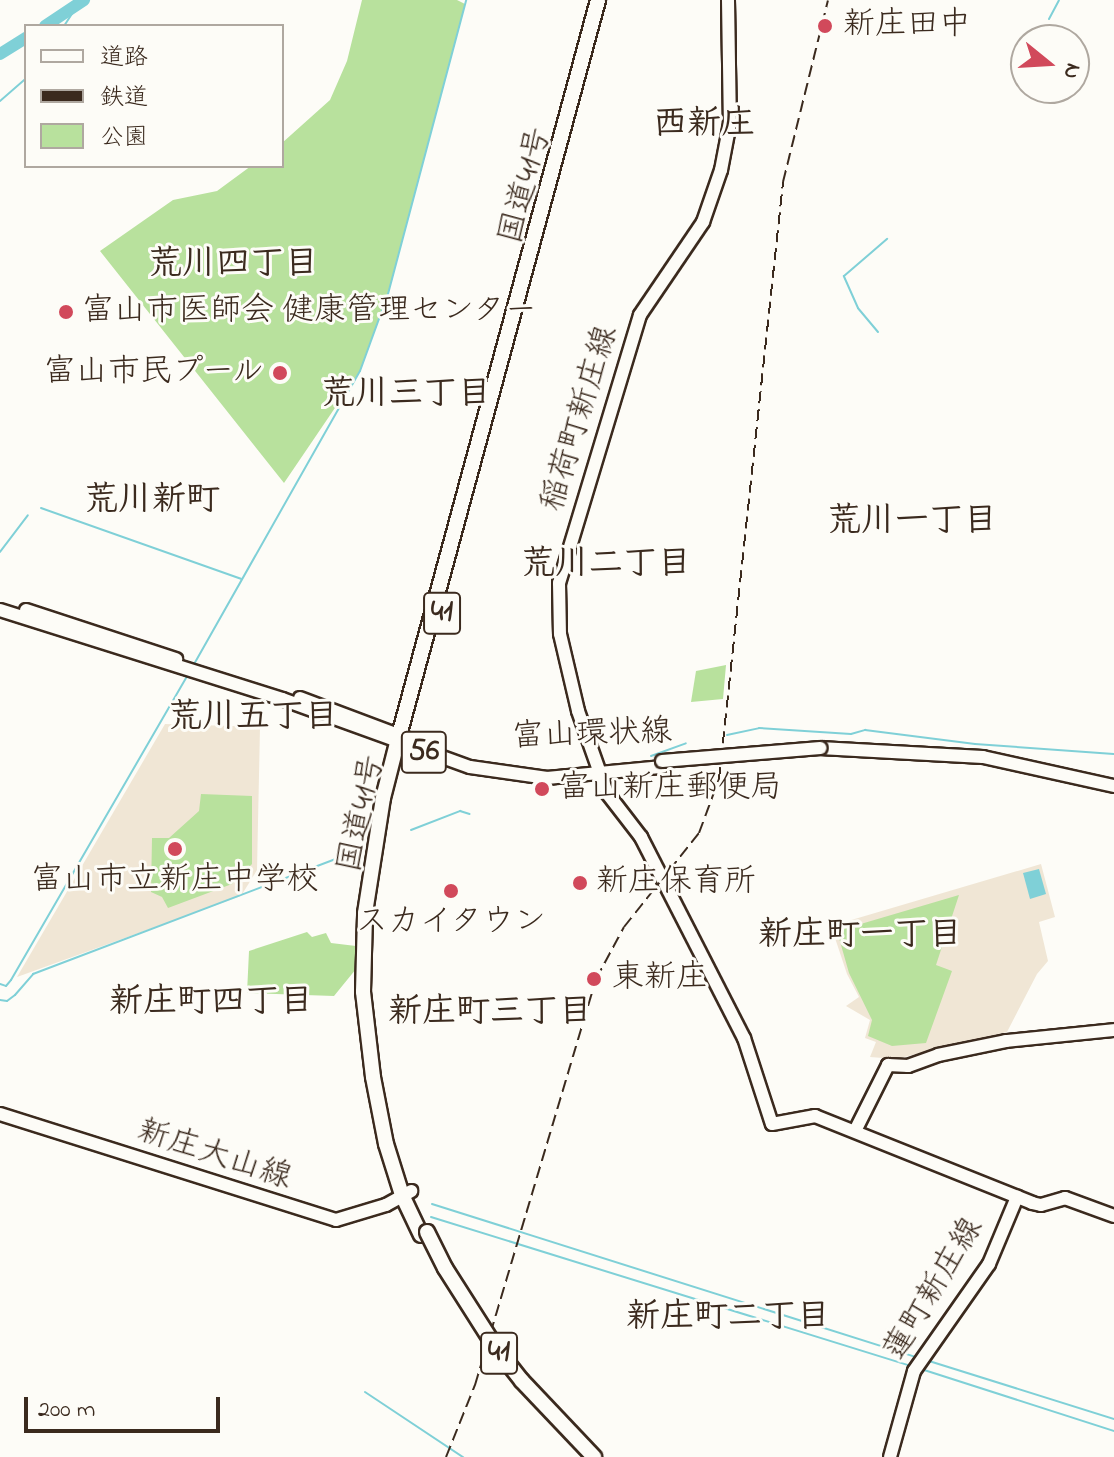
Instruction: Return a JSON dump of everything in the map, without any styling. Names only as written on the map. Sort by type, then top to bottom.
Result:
[{"type":"highway","name":"国道41号","points":[[585,1457],[517,1386],[490,1352],[447,1285],[407,1193],[394,1145],[379,1076],[370,986],[379,868],[402,740],[598,0]]},
{"type":"highway","name":"国道41号","points":[[402,740],[606,0]]},
{"type":"highway","name":"国道41号","points":[[424,1234],[496,1348],[522,1381],[594,1457]]},
{"type":"main road","name":"稲荷町新庄線","points":[[728,0],[730,123],[721,170],[703,222],[640,315],[559,583],[560,634],[607,793],[641,837],[723,994],[751,1055],[772,1124],[815,1116],[855,1131]]},
{"type":"main road","name":"富山環状線","points":[[0,601],[402,740],[497,766],[598,770],[820,752],[983,757],[1114,786]]},
{"type":"main road","name":"富山環状線","points":[[0,610],[193,668]]},
{"type":"main road","name":"富山環状線","points":[[820,752],[980,764],[1114,793]]},
{"type":"main road","points":[[855,1131],[888,1065],[908,1066],[938,1055],[1006,1041],[1114,1030]]},
{"type":"main road","name":"新庄大山線","points":[[0,1114],[322,1218],[345,1219],[386,1205],[407,1193]]},
{"type":"main road","name":"蓮町新庄線","points":[[855,1131],[1017,1197],[989,1264],[915,1368],[890,1457]]},
{"type":"main road","points":[[1017,1197],[1041,1205],[1065,1198],[1114,1216]]},
{"type":"shaded area","name":"富山市立新庄中学校","points":[[165,724],[260,727],[257,870],[241,896],[17,977]]},
{"type":"shaded area","points":[[1041,864],[1055,917],[1039,922],[1048,961],[1037,974],[1007,1032],[896,1059],[870,1057],[876,1042],[865,1038],[870,1020],[846,1006],[859,997],[847,974],[831,926]]},
{"type":"green space","points":[[362,0],[457,0],[465,4],[388,294],[360,371],[284,483],[100,251],[173,200],[217,191],[248,168],[284,168],[284,141],[330,100],[347,61]]},
{"type":"green space","points":[[726,665],[723,699],[691,702],[696,671]]},
{"type":"green space","points":[[201,794],[252,796],[252,864],[232,884],[168,908],[162,897],[151,892],[152,838],[169,838],[199,811]]},
{"type":"green space","points":[[959,895],[936,965],[952,971],[926,1043],[892,1046],[868,1036],[872,1020],[849,973],[837,931]]},
{"type":"green space","points":[[307,932],[312,937],[326,933],[331,943],[356,946],[356,969],[334,996],[247,993],[249,951]]},
{"type":"water","points":[[1039,869],[1046,894],[1030,899],[1023,873]]},
{"type":"waterway","points":[[48,24],[84,0]]},
{"type":"waterway","points":[[193,666],[360,371],[388,294],[466,0]]},
{"type":"waterway","points":[[1049,19],[1059,0]]},
{"type":"waterway","points":[[65,24],[77,6]]},
{"type":"waterway","points":[[0,54],[24,39]]},
{"type":"waterway","points":[[0,101],[24,80]]},
{"type":"waterway","points":[[878,332],[858,308],[844,276],[887,239]]},
{"type":"waterway","points":[[41,508],[241,579]]},
{"type":"waterway","points":[[0,552],[28,515]]},
{"type":"waterway","points":[[0,984],[6,986],[11,980],[188,675]]},
{"type":"waterway","points":[[727,735],[759,728],[851,734],[865,730],[975,744],[1114,754]]},
{"type":"waterway","points":[[651,756],[686,743]]},
{"type":"waterway","points":[[411,830],[460,811],[470,814]]},
{"type":"waterway","points":[[0,1000],[7,1001],[15,995],[33,974],[335,859]]},
{"type":"waterway","points":[[432,1204],[919,1358]]},
{"type":"waterway","points":[[431,1217],[911,1366]]},
{"type":"waterway","points":[[929,1361],[1114,1419]]},
{"type":"waterway","points":[[921,1369],[1114,1431]]},
{"type":"waterway","points":[[365,1392],[463,1457]]},
{"type":"railway","points":[[446,1457],[475,1385],[596,979],[624,927],[699,833],[719,779],[783,182],[828,0]]},
{"type":"place","name":"新庄田中","points":[[825,26]]},
{"type":"place","name":"富山市医師会 健康管理センター","points":[[66,312]]},
{"type":"place","name":"富山市民プール","points":[[280,373]]},
{"type":"place","name":"富山新庄郵便局","points":[[542,789]]},
{"type":"place","name":"富山市立新庄中学校","points":[[175,849]]},
{"type":"place","name":"新庄保育所","points":[[580,883]]},
{"type":"place","name":"スカイタウン","points":[[451,891]]},
{"type":"place","name":"東新庄","points":[[594,979]]},
{"type":"district","name":"西新庄","points":[[704,126]]},
{"type":"district","name":"荒川四丁目","points":[[233,266]]},
{"type":"district","name":"荒川三丁目","points":[[406,396]]},
{"type":"district","name":"荒川新町","points":[[152,502]]},
{"type":"district","name":"荒川一丁目","points":[[912,523]]},
{"type":"district","name":"荒川二丁目","points":[[606,566]]},
{"type":"district","name":"荒川五丁目","points":[[253,719]]},
{"type":"district","name":"新庄町一丁目","points":[[860,937]]},
{"type":"district","name":"新庄町四丁目","points":[[211,1004]]},
{"type":"district","name":"新庄町三丁目","points":[[490,1014]]},
{"type":"district","name":"新庄町二丁目","points":[[728,1319]]}]
